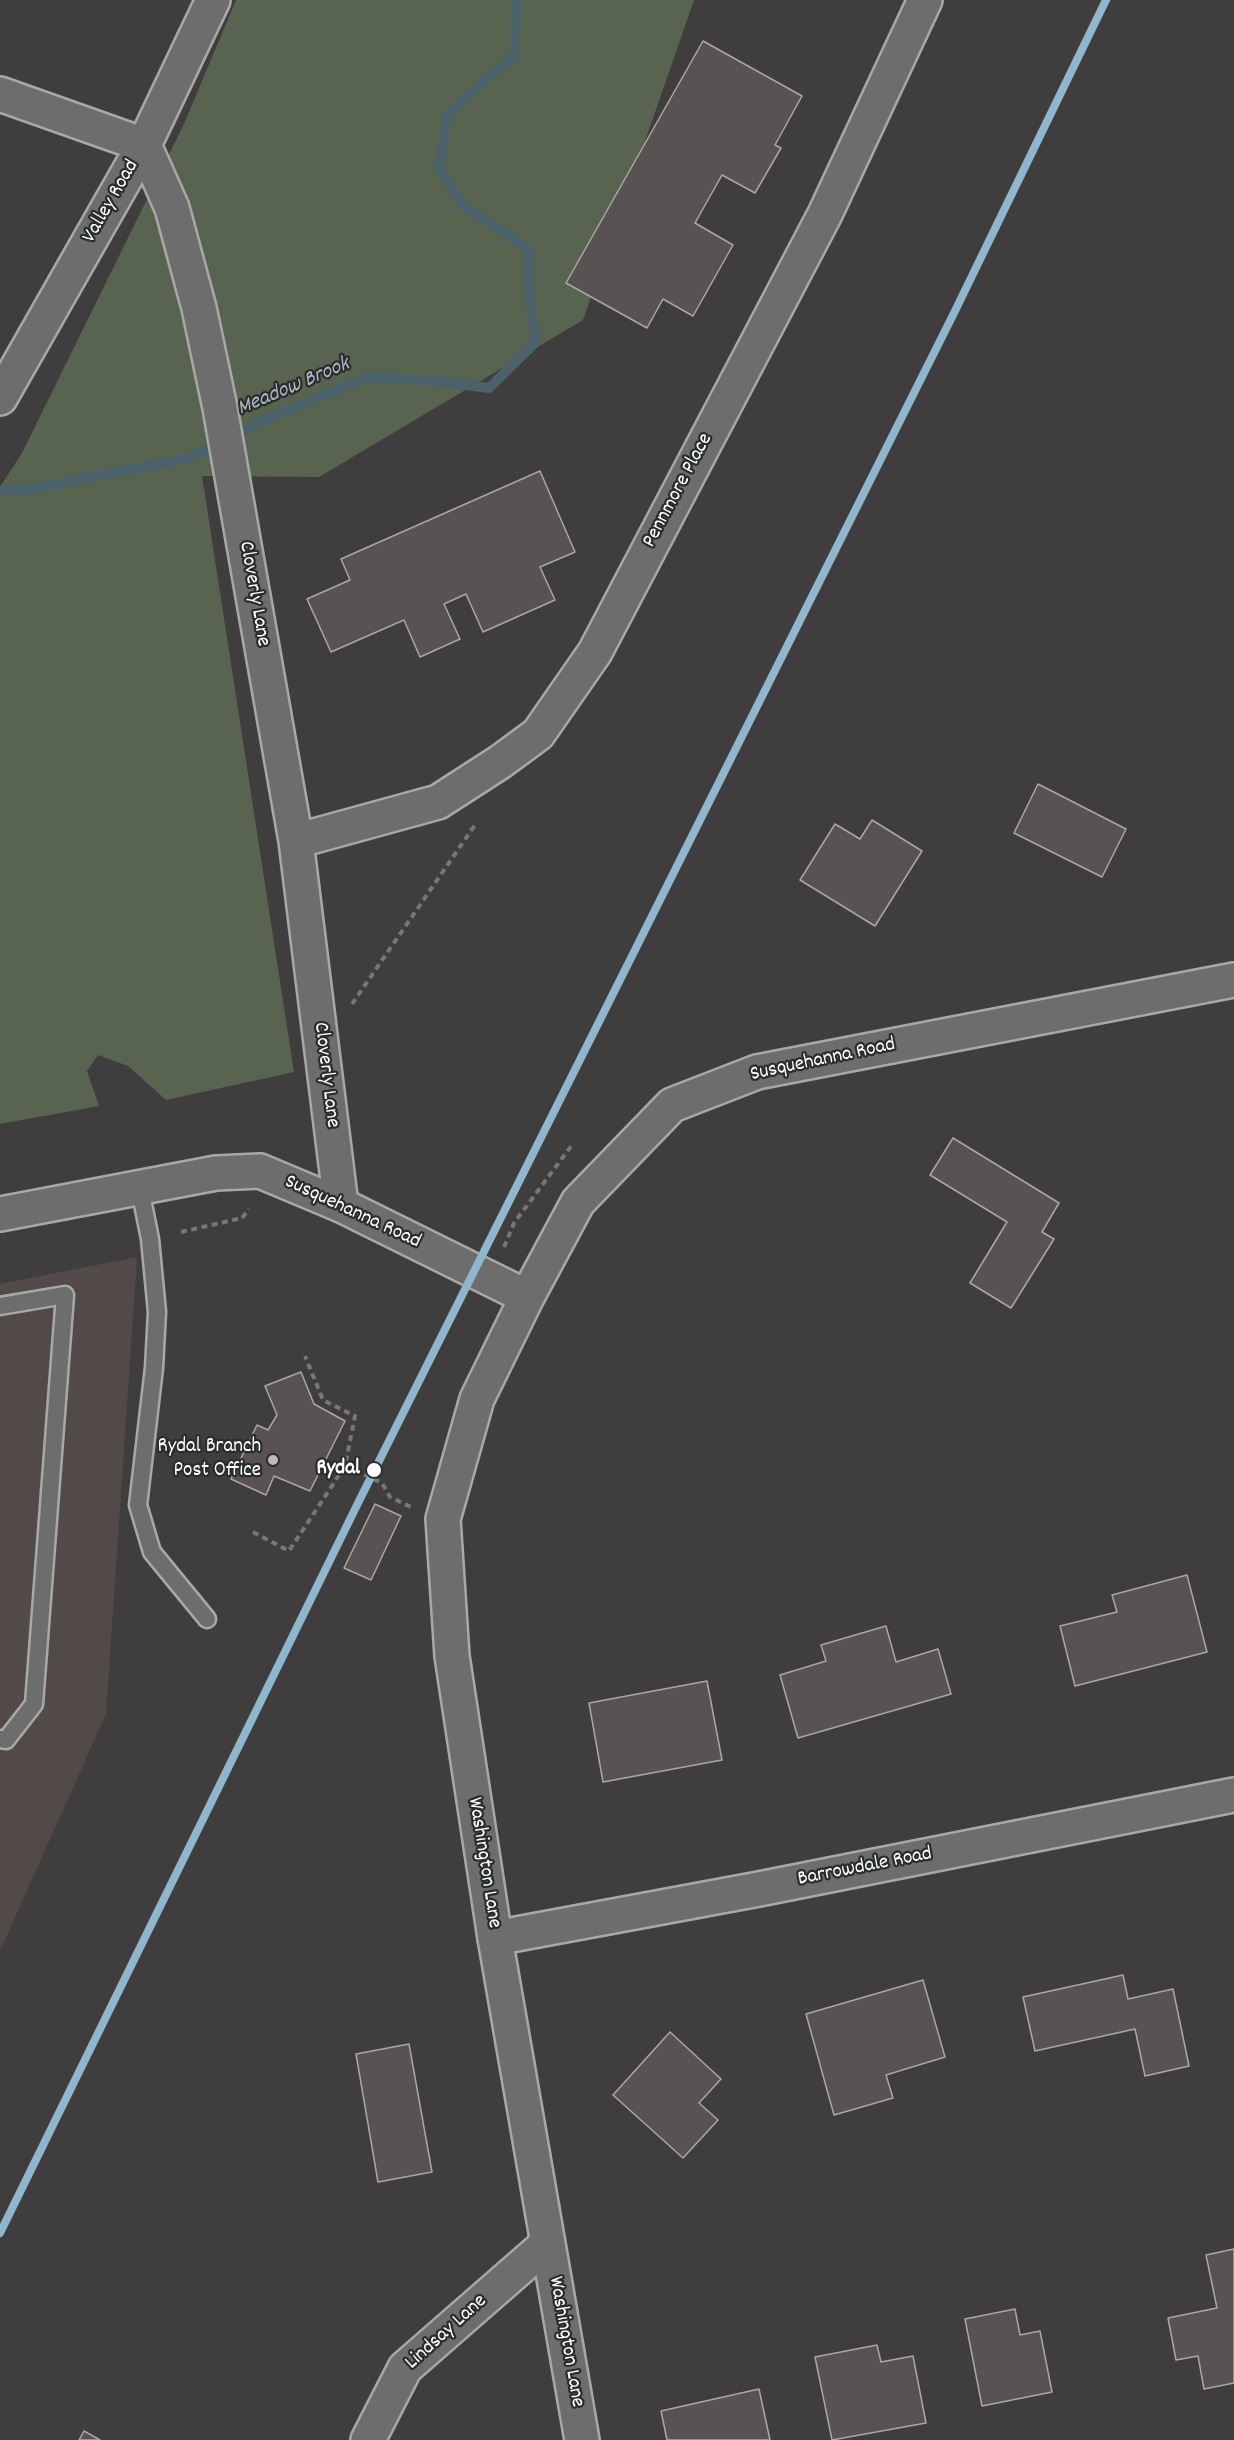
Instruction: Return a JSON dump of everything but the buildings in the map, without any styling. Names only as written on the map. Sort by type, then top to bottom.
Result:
[{"type":"street","name":"Valley Road","points":[[0,398],[144,145],[213,0]]},
{"type":"street","name":"Pennmore Place","points":[[296,841],[438,802],[538,734],[600,643],[825,214],[925,0]]},
{"type":"street","points":[[0,94],[144,145]]},
{"type":"street","name":"Cloverly Lane","points":[[144,145],[172,208],[199,308],[220,408],[296,841],[341,1205]]},
{"type":"street","name":"Susquehanna Road","points":[[0,1214],[216,1173],[260,1171],[341,1205],[527,1297],[578,1202],[672,1105],[757,1072],[1234,980]]},
{"type":"street","name":"Washington Lane","points":[[527,1297],[477,1400],[443,1519],[452,1656],[495,1938],[582,2440]]},
{"type":"street","name":"Barrowdale Road","points":[[495,1938],[794,1882],[1234,1795]]},
{"type":"street","name":"Lindsay Lane","points":[[368,2440],[405,2368],[547,2244]]},
{"type":"lane","points":[[140,1189],[150,1239],[158,1312],[138,1505],[152,1551],[207,1619]]},
{"type":"lane","points":[[0,1306],[64,1295],[34,1704],[6,1740],[0,1739]]},
{"type":"path","points":[[350,1008],[476,823],[485,815]]},
{"type":"path","points":[[501,1253],[514,1223],[572,1145]]},
{"type":"path","points":[[181,1232],[242,1218],[249,1209]]},
{"type":"path","points":[[254,1532],[289,1551],[345,1466],[355,1416],[323,1400],[305,1356]]},
{"type":"path","points":[[345,1466],[382,1483],[390,1497],[415,1509]]},
{"type":"shaded area","points":[[137,1257],[106,1714],[0,1951],[0,1284]]},
{"type":"green space","points":[[236,0],[694,0],[583,320],[319,477],[202,476],[294,1072],[166,1100],[128,1066],[98,1055],[87,1071],[99,1106],[0,1124],[0,487],[22,453],[184,124]]},
{"type":"waterway","name":"Meadow Brook","points":[[0,490],[31,489],[189,458],[273,416],[369,377],[435,381],[489,388],[536,342],[528,289],[528,249],[462,205],[439,167],[447,115],[486,79],[515,57],[516,0]]},
{"type":"transit line","points":[[0,2233],[359,1501],[955,311],[1106,0]]},
{"type":"place","name":"Rydal Branch Post Office","points":[[273,1460]]},
{"type":"place","name":"Rydal","points":[[374,1470]]}]
